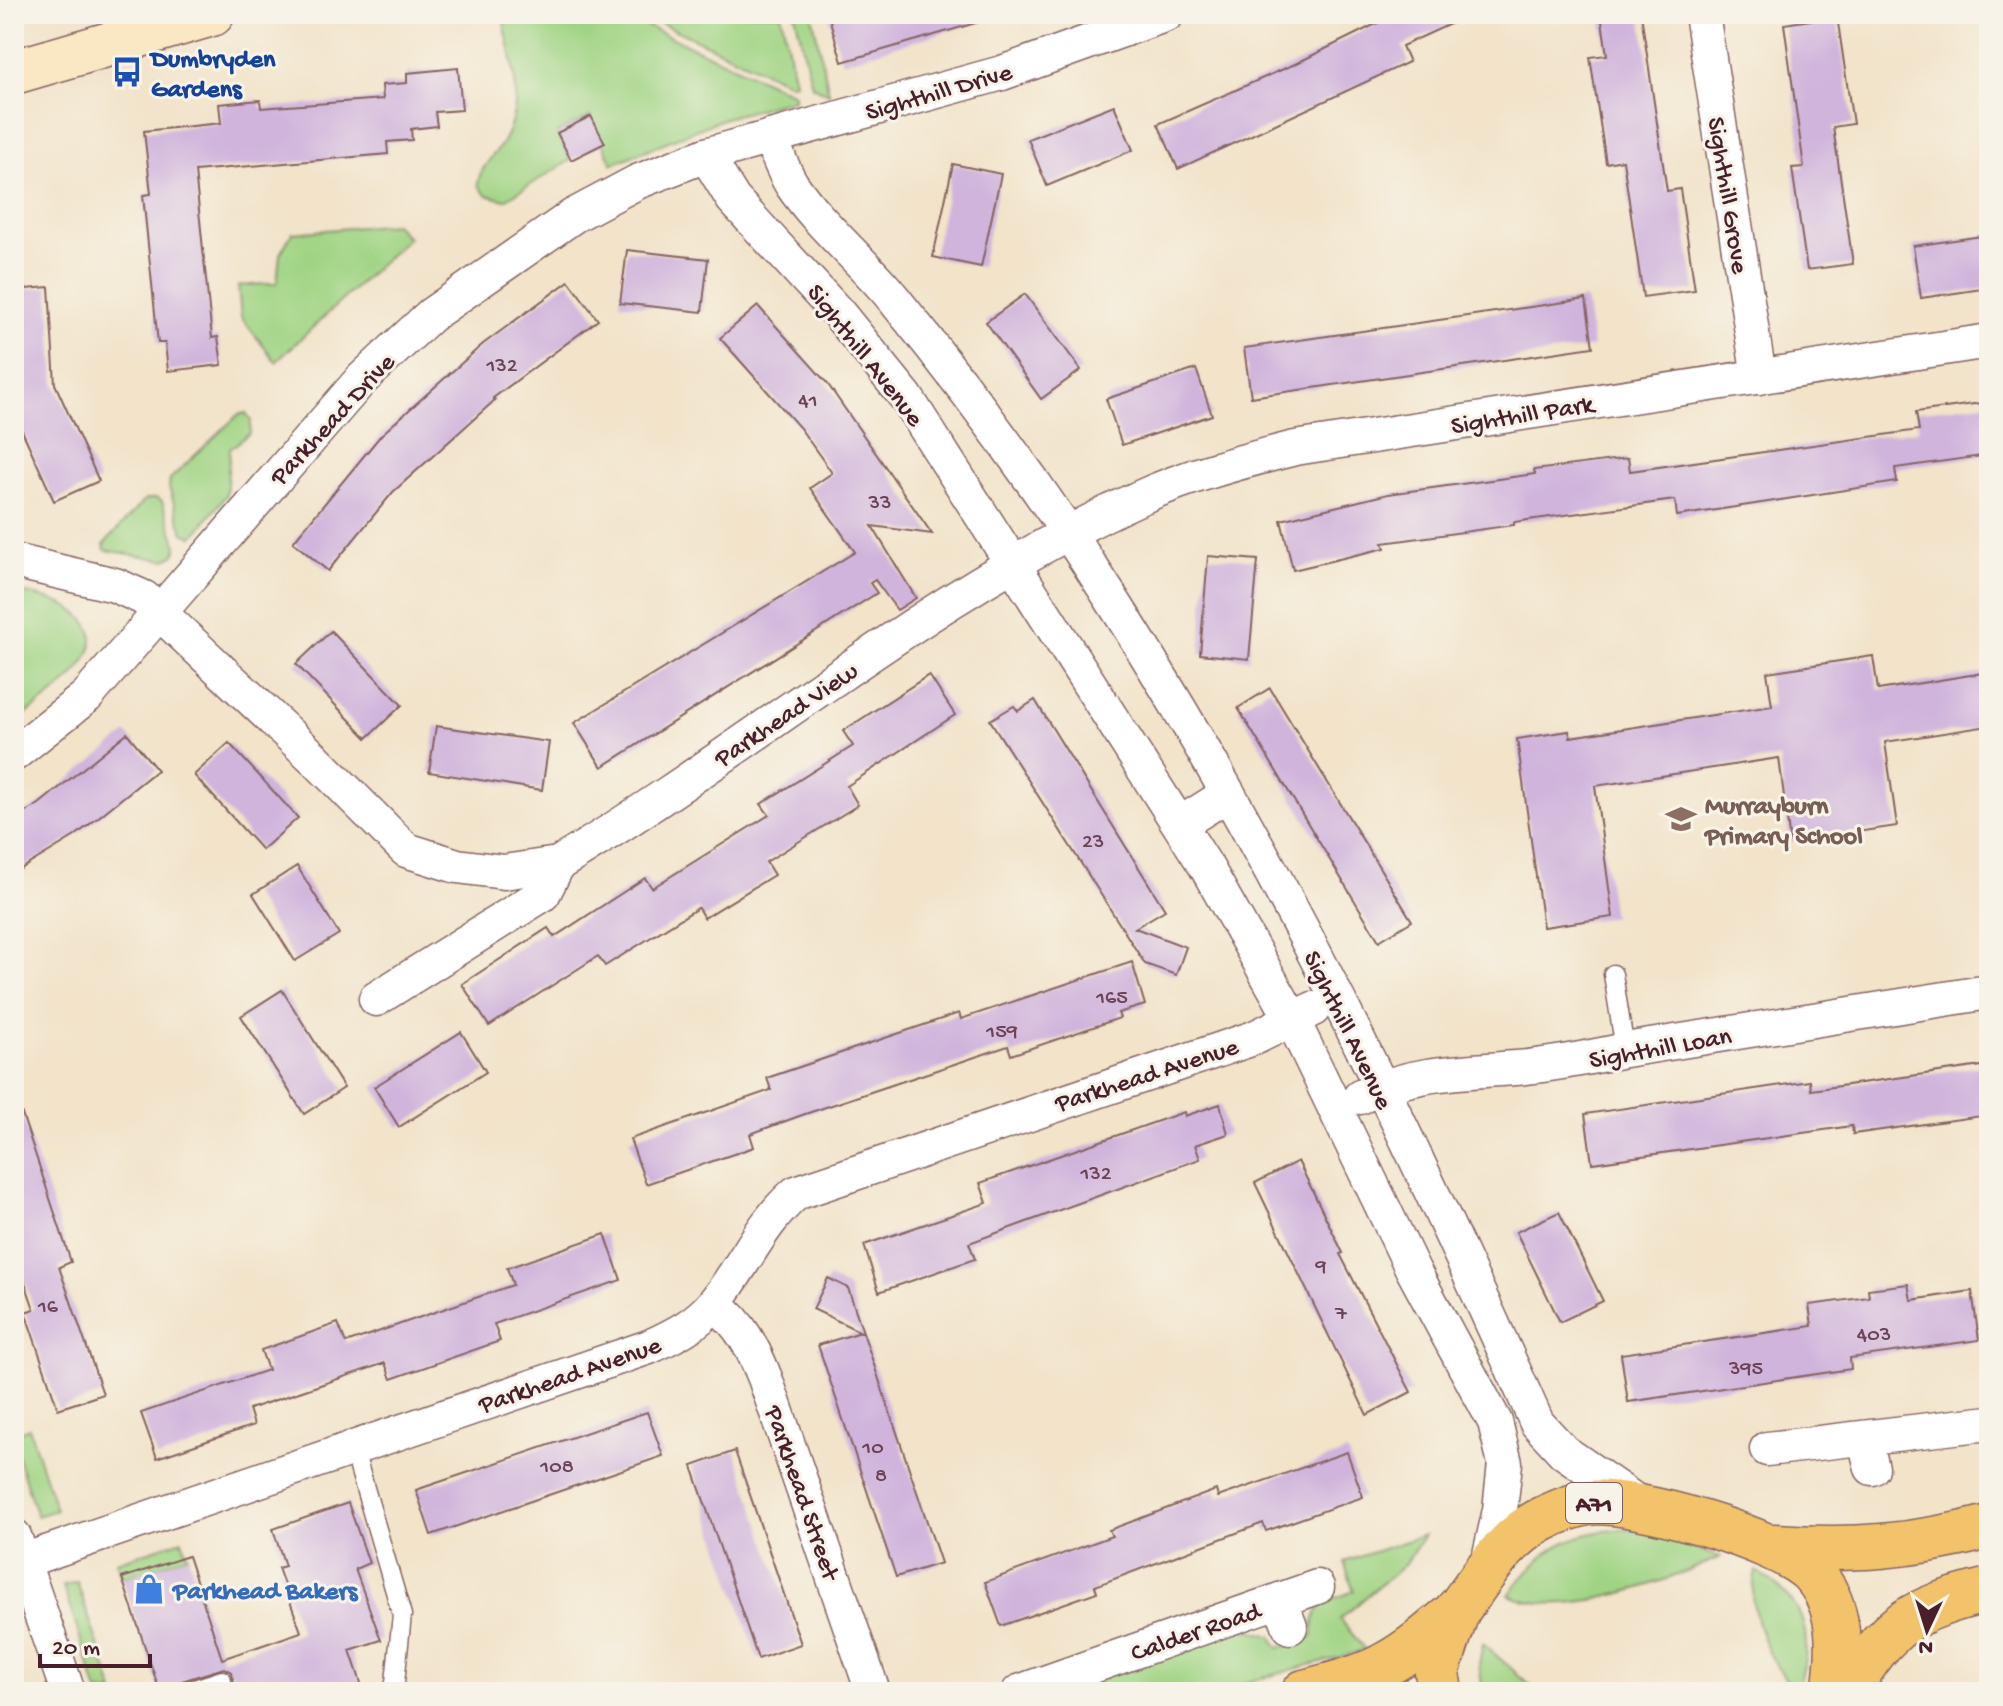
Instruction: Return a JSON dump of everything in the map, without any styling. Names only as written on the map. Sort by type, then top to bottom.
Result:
[{"type":"main road","name":"A71","points":[[1304,1692],[1374,1674],[1399,1660],[1458,1609],[1487,1568],[1515,1538],[1540,1520],[1587,1503],[1641,1505],[1768,1545],[1811,1571],[1833,1608],[1840,1646],[1834,1692]]},
{"type":"main road","name":"A71","points":[[1768,1545],[1847,1550],[1928,1543],[1989,1527]]},
{"type":"main road","points":[[1847,1692],[1868,1657],[1894,1627],[1941,1602],[1989,1590]]},
{"type":"main road","name":"A71","points":[[1440,1692],[1437,1672],[1458,1609]]},
{"type":"street","points":[[14,72],[212,14]]},
{"type":"street","name":"Sighthill Drive","points":[[706,155],[1002,73],[1167,14]]},
{"type":"street","name":"Sighthill Grove","points":[[1702,14],[1759,377]]},
{"type":"street","name":"Sighthill Avenue","points":[[770,137],[790,182],[875,276],[946,362],[1069,534],[1259,845],[1379,1088],[1537,1423],[1564,1452],[1641,1505]]},
{"type":"street","name":"Sighthill Avenue","points":[[706,155],[733,199],[838,313],[906,397],[1180,824],[1292,1019],[1413,1270],[1495,1422],[1505,1463],[1500,1510],[1487,1568]]},
{"type":"street","name":"Parkhead Drive","points":[[14,754],[87,696],[214,553],[306,439],[361,380],[431,315],[573,216],[637,182],[706,155]]},
{"type":"street","name":"Sighthill Park","points":[[1069,534],[1140,497],[1220,467],[1295,448],[1989,341]]},
{"type":"street","points":[[1013,565],[1069,534]]},
{"type":"street","name":"Parkhead View","points":[[14,561],[115,585],[144,598],[406,850],[457,866],[504,872],[558,864],[760,728],[1013,565]]},
{"type":"street","points":[[1180,824],[1228,794]]},
{"type":"street","name":"Parkhead View","points":[[376,999],[543,894],[558,864]]},
{"type":"street","name":"Sighthill Loan","points":[[1335,1109],[1379,1088],[1448,1070],[1565,1063],[1625,1050],[1989,992]]},
{"type":"street","name":"Parkhead Avenue","points":[[17,1553],[353,1447],[649,1347],[684,1330],[715,1304],[759,1232],[796,1193],[1254,1038],[1335,998]]},
{"type":"street","name":"Parkhead Street","points":[[715,1304],[731,1317],[756,1354],[873,1692]]},
{"type":"street","points":[[1767,1449],[1868,1454],[1989,1423]]},
{"type":"street","points":[[17,1553],[68,1692]]},
{"type":"street","name":"Calder Road","points":[[1019,1692],[1285,1614],[1317,1587]]},
{"type":"lane","points":[[1613,974],[1625,1050]]},
{"type":"lane","points":[[353,1447],[402,1615],[394,1692]]},
{"type":"lane","points":[[185,1692],[222,1680]]},
{"type":"green space","points":[[502,14],[621,14],[794,94],[794,99],[725,118],[612,164],[590,116],[557,133],[571,160],[505,200],[486,195],[478,185],[479,179],[503,142],[510,126],[516,95],[513,63]]},
{"type":"green space","points":[[641,14],[781,14],[795,82],[791,84]]},
{"type":"green space","points":[[795,14],[812,14],[829,93],[812,86]]},
{"type":"green space","points":[[395,224],[408,238],[276,362],[241,317],[238,286],[277,283],[280,254],[292,233]]},
{"type":"green space","points":[[246,413],[251,420],[250,433],[230,449],[226,495],[193,537],[183,533],[169,487],[170,479],[238,415]]},
{"type":"green space","points":[[156,498],[162,502],[177,546],[175,554],[165,560],[105,550],[104,544],[145,500]]},
{"type":"green space","points":[[14,590],[71,609],[90,629],[92,644],[86,660],[74,675],[14,723]]},
{"type":"green space","points":[[29,1428],[56,1510],[37,1516],[14,1446],[14,1434]]},
{"type":"green space","points":[[1637,1529],[1720,1557],[1673,1577],[1586,1601],[1531,1602],[1509,1595],[1535,1564],[1563,1543],[1596,1532]]},
{"type":"green space","points":[[1424,1535],[1406,1563],[1340,1619],[1365,1650],[1211,1692],[1055,1692],[1240,1627],[1271,1636],[1279,1648],[1313,1636],[1318,1610],[1328,1601],[1354,1591],[1344,1562]]},
{"type":"green space","points":[[182,1540],[188,1556],[122,1578],[116,1562]]},
{"type":"green space","points":[[1756,1571],[1787,1595],[1803,1622],[1806,1655],[1797,1692],[1777,1666],[1762,1636],[1754,1603]]},
{"type":"green space","points":[[77,1582],[114,1692],[98,1692],[63,1586]]},
{"type":"green space","points":[[1483,1644],[1537,1692],[1483,1692],[1479,1664]]},
{"type":"building","points":[[828,14],[978,14],[979,22],[842,62]]},
{"type":"building","points":[[1396,14],[1472,14],[1402,46],[1409,62],[1178,169],[1158,124],[1295,64]]},
{"type":"building","points":[[1601,14],[1641,14],[1667,191],[1680,189],[1695,290],[1643,297],[1623,160],[1606,163],[1590,57],[1607,55]]},
{"type":"building","points":[[1837,16],[1853,124],[1833,127],[1853,264],[1807,270],[1792,168],[1804,167],[1784,24]]},
{"type":"building","points":[[458,68],[462,110],[435,112],[437,126],[411,129],[412,140],[387,142],[388,154],[195,171],[212,338],[218,337],[222,365],[168,371],[165,343],[158,343],[143,195],[151,194],[144,131],[221,123],[219,104],[260,100],[261,108],[383,99],[382,85],[407,83],[407,73]]},
{"type":"building","points":[[1114,105],[1133,150],[1047,186],[1028,139]]},
{"type":"building","points":[[591,116],[605,143],[571,160],[557,133]]},
{"type":"building","points":[[953,164],[1001,174],[981,267],[933,257]]},
{"type":"building","points":[[1989,235],[1989,288],[1921,298],[1913,246]]},
{"type":"building","points":[[627,250],[708,259],[702,312],[620,303]]},
{"type":"building","points":[[569,281],[598,320],[493,398],[495,400],[393,492],[328,571],[293,542],[381,435],[483,344]]},
{"type":"building","points":[[49,287],[55,384],[99,481],[54,501],[14,413],[14,290]]},
{"type":"building","points":[[1025,294],[1081,370],[1041,399],[986,322]]},
{"type":"building","points":[[1586,299],[1593,347],[1251,397],[1244,348]]},
{"type":"building","points":[[758,306],[827,383],[932,534],[872,526],[916,598],[897,610],[875,580],[870,583],[877,593],[602,767],[574,723],[855,552],[810,488],[832,473],[800,428],[720,338]]},
{"type":"building","points":[[1196,369],[1212,415],[1122,445],[1106,399]]},
{"type":"building","points":[[1989,402],[1989,455],[1895,468],[1897,482],[1677,516],[1675,500],[1514,522],[1514,525],[1383,543],[1385,548],[1293,570],[1281,520],[1388,494],[1535,474],[1534,470],[1628,458],[1630,471],[1919,430],[1916,412]]},
{"type":"building","points":[[1208,556],[1258,560],[1249,659],[1200,654]]},
{"type":"building","points":[[331,631],[402,705],[367,738],[296,664]]},
{"type":"building","points":[[1873,656],[1878,690],[1989,672],[1989,726],[1885,742],[1897,826],[1790,842],[1779,758],[1595,786],[1613,917],[1543,927],[1517,739],[1569,731],[1570,737],[1772,706],[1767,672]]},
{"type":"building","points":[[929,675],[955,715],[847,786],[858,805],[766,862],[774,875],[704,918],[698,908],[605,966],[598,956],[489,1026],[462,984],[548,928],[554,937],[645,878],[652,888],[769,815],[761,804],[853,746],[843,731]]},
{"type":"building","points":[[1270,688],[1412,921],[1379,941],[1238,708]]},
{"type":"building","points":[[1035,700],[1165,910],[1135,928],[1186,947],[1176,975],[1145,964],[990,720],[1014,706],[1018,711]]},
{"type":"building","points":[[436,726],[549,742],[542,790],[429,772]]},
{"type":"building","points":[[127,733],[157,770],[75,836],[14,873],[14,819],[39,804]]},
{"type":"building","points":[[229,743],[298,818],[262,850],[194,775]]},
{"type":"building","points":[[297,866],[339,934],[295,961],[253,894]]},
{"type":"building","points":[[1132,962],[1145,1005],[1118,1013],[1120,1018],[1011,1055],[1008,1046],[805,1114],[750,1134],[754,1147],[646,1184],[630,1139],[771,1090],[767,1078],[959,1013],[961,1019]]},
{"type":"building","points":[[282,990],[344,1088],[304,1114],[241,1016]]},
{"type":"building","points":[[461,1032],[486,1072],[399,1127],[374,1087]]},
{"type":"building","points":[[1989,1065],[1989,1115],[1853,1134],[1852,1126],[1592,1163],[1585,1114],[1810,1081],[1811,1090]]},
{"type":"building","points":[[1220,1104],[1228,1134],[1195,1145],[1200,1159],[969,1243],[975,1259],[879,1292],[864,1245],[987,1203],[980,1183],[1184,1112],[1185,1116]]},
{"type":"building","points":[[20,1108],[71,1262],[59,1267],[103,1394],[58,1409],[25,1312],[34,1309],[14,1250],[14,1109]]},
{"type":"building","points":[[1298,1161],[1343,1253],[1340,1254],[1411,1392],[1367,1415],[1255,1183]]},
{"type":"building","points":[[1559,1212],[1603,1301],[1560,1322],[1516,1232]]},
{"type":"building","points":[[605,1234],[621,1280],[494,1324],[500,1341],[391,1379],[385,1363],[249,1409],[254,1425],[157,1458],[141,1413],[268,1370],[261,1350],[338,1323],[346,1343],[513,1285],[507,1268]]},
{"type":"building","points":[[828,1278],[848,1288],[941,1563],[896,1577],[818,1345],[861,1332],[813,1309]]},
{"type":"building","points":[[1908,1284],[1911,1300],[1972,1291],[1979,1340],[1850,1358],[1851,1369],[1628,1402],[1621,1354],[1812,1326],[1809,1305],[1869,1297],[1868,1289]]},
{"type":"building","points":[[647,1412],[663,1456],[431,1535],[416,1490]]},
{"type":"building","points":[[735,1451],[801,1644],[758,1659],[692,1466]]},
{"type":"building","points":[[1347,1452],[1363,1497],[1266,1531],[1263,1523],[1095,1586],[1097,1592],[1001,1626],[985,1582],[1112,1536],[1109,1530],[1216,1490],[1218,1497]]},
{"type":"building","points":[[348,1503],[369,1563],[355,1569],[381,1640],[350,1650],[364,1692],[224,1692],[234,1682],[231,1672],[224,1668],[181,1681],[173,1692],[160,1692],[122,1578],[188,1556],[222,1659],[301,1632],[278,1568],[285,1566],[273,1529]]},
{"type":"place","name":"Dumbryden Gardens","points":[[127,72]]},
{"type":"place","name":"Murrayburn Primary School","points":[[1681,819]]},
{"type":"place","name":"Parkhead Bakers","points":[[149,1589]]}]
